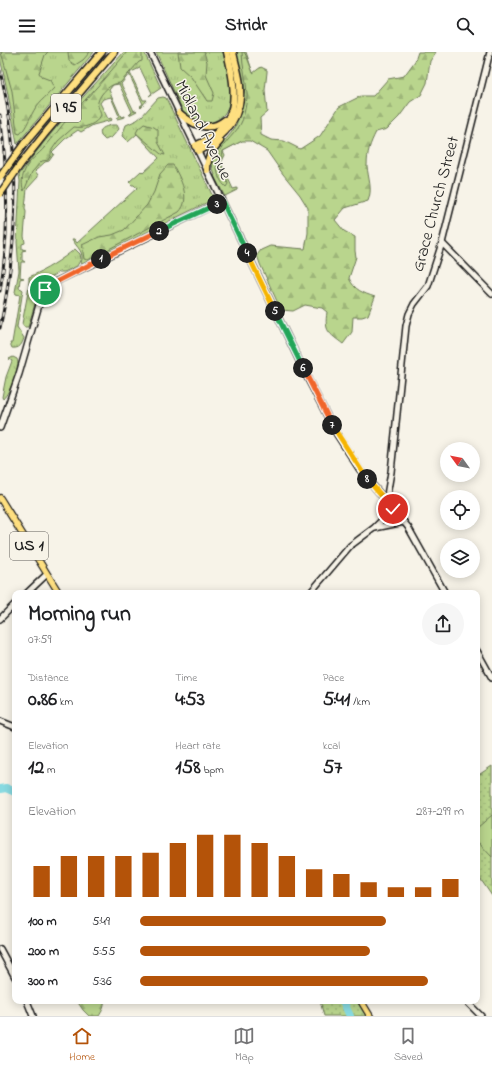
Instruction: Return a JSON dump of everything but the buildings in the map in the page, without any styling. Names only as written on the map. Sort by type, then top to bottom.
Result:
[{"type":"highway","name":"I 95","points":[[0,177],[24,144],[102,52]]},
{"type":"highway","name":"I 95","points":[[0,194],[47,130],[114,52]]},
{"type":"highway","points":[[207,170],[209,155],[213,148],[229,130],[232,116],[234,84],[227,52]]},
{"type":"highway","points":[[197,148],[210,144],[220,137],[228,128],[240,99],[240,87],[233,52]]},
{"type":"highway","points":[[179,113],[191,122],[207,127],[222,123],[232,116]]},
{"type":"main road","name":"US 1","points":[[0,498],[56,590]]},
{"type":"main road","points":[[363,1004],[370,1016]]},
{"type":"street","name":"Midland Avenue","points":[[150,52],[330,422],[360,470],[404,522],[443,590]]},
{"type":"street","name":"Grace Church Street","points":[[386,501],[391,472],[409,314],[414,304],[428,286],[442,243],[490,52]]},
{"type":"street","points":[[0,428],[19,374],[41,298],[45,290],[57,281],[222,201]]},
{"type":"street","points":[[442,243],[492,294]]},
{"type":"street","points":[[313,590],[350,546],[374,528],[393,509]]},
{"type":"street","points":[[374,528],[404,522]]},
{"type":"street","points":[[30,590],[46,575]]},
{"type":"street","points":[[0,619],[12,607]]},
{"type":"street","points":[[480,656],[492,678]]},
{"type":"street","points":[[0,721],[12,726]]},
{"type":"street","points":[[0,949],[12,971]]},
{"type":"street","points":[[28,1004],[33,1016]]},
{"type":"street","points":[[469,1004],[481,1016]]},
{"type":"green space","points":[[0,52],[94,52],[17,144]]},
{"type":"green space","points":[[1,52],[48,52],[45,55],[39,73],[42,77],[50,80],[54,88],[36,107],[25,128],[20,134],[17,133],[12,91]]},
{"type":"green space","points":[[68,52],[90,52],[83,60],[75,65],[69,61]]},
{"type":"green space","points":[[124,52],[144,52],[161,88],[149,96],[152,93],[140,68],[131,72],[130,73],[143,100],[147,100],[141,107],[140,106],[143,104],[129,74],[121,84],[134,111],[137,111],[129,115],[132,112],[119,84],[113,85],[109,90],[121,117],[125,117],[116,118],[119,116],[111,97],[103,99],[100,103],[108,119],[111,118],[112,120],[93,125],[81,132],[78,130],[65,139],[52,152],[54,154],[49,161],[45,162],[35,171],[38,177],[27,189],[25,208],[25,243],[22,244],[22,249],[26,250],[22,251],[22,260],[25,262],[21,262],[20,277],[24,278],[20,279],[19,288],[23,290],[17,327],[24,338],[19,347],[12,348],[10,343],[12,343],[20,295],[16,294],[15,292],[19,271],[17,242],[19,175],[56,127]]},
{"type":"green space","points":[[127,52],[142,52],[142,61],[139,62],[120,83],[113,85],[103,92],[98,104],[101,115],[96,121],[86,126],[74,127],[58,141],[51,151],[51,155],[48,160],[42,161],[32,172],[24,191],[22,186],[23,178],[29,163],[45,147]]},
{"type":"green space","points":[[156,52],[223,52],[229,81],[230,101],[222,116],[209,124],[204,124],[196,122],[183,111]]},
{"type":"green space","points":[[178,52],[204,52],[207,62],[206,75],[214,93],[212,101],[207,101],[191,77],[180,67]]},
{"type":"green space","points":[[236,52],[246,52],[253,73],[242,141],[223,151],[225,155],[221,163],[233,189],[237,188],[237,190],[225,196],[214,176],[212,160],[214,154],[235,127],[241,110],[243,84]]},
{"type":"green space","points":[[242,52],[244,52],[247,57],[253,73],[261,67],[267,70],[265,90],[267,112],[260,118],[261,135],[271,140],[284,141],[300,149],[320,136],[339,107],[361,96],[373,96],[388,79],[404,76],[415,61],[418,52],[436,52],[430,61],[427,83],[421,95],[410,102],[399,117],[387,129],[376,132],[374,136],[369,148],[367,161],[370,188],[368,201],[345,208],[335,220],[344,231],[355,237],[356,257],[349,278],[351,282],[359,290],[375,297],[368,315],[353,317],[352,332],[343,344],[331,334],[327,328],[327,312],[322,308],[305,305],[293,311],[281,310],[257,255],[261,250],[270,246],[305,249],[308,233],[308,208],[300,195],[267,151],[250,141],[242,141],[223,151],[221,163],[228,184],[226,187],[218,175],[217,160],[224,146],[243,119],[246,104],[247,90]]},
{"type":"green space","points":[[158,98],[166,98],[214,199],[82,264],[80,250],[72,239],[74,239],[77,243],[137,188],[129,182],[141,171],[143,173],[159,158],[137,134],[128,142],[122,136],[126,125],[137,120]]},
{"type":"green space","points":[[144,124],[158,130],[158,142],[165,155],[161,154],[136,133]]},
{"type":"green space","points":[[111,125],[117,125],[119,129],[112,137],[105,140],[101,136],[100,131]]},
{"type":"green space","points":[[168,165],[173,165],[184,188],[185,201],[179,212],[88,260],[84,259],[82,245],[99,237],[112,235],[124,230],[147,205],[154,192],[160,174]]},
{"type":"green space","points":[[75,249],[80,254],[81,259],[77,266],[64,272],[59,272],[41,284],[28,327],[24,327],[22,324],[29,287],[29,277],[53,264]]},
{"type":"green space","points":[[13,357],[17,359],[18,363],[16,373],[12,385],[3,399],[2,397],[6,377],[12,361],[9,359]]},
{"type":"green space","points":[[492,766],[492,896],[480,878],[480,774]]},
{"type":"green space","points":[[492,815],[492,857],[480,844],[480,825]]},
{"type":"green space","points":[[79,1004],[104,1004],[99,1016],[89,1016]]},
{"type":"green space","points":[[321,1004],[359,1004],[366,1016],[324,1016]]},
{"type":"waterway","points":[[0,789],[6,788],[12,791]]},
{"type":"waterway","points":[[344,1004],[350,1016]]},
{"type":"railway","points":[[0,71],[7,103],[11,135],[15,200],[11,264],[0,328]]},
{"type":"railway","points":[[0,115],[5,159],[7,203],[7,225],[0,291]]},
{"type":"route","points":[[45,290],[57,281],[222,201],[330,422],[360,470],[393,509]]}]
